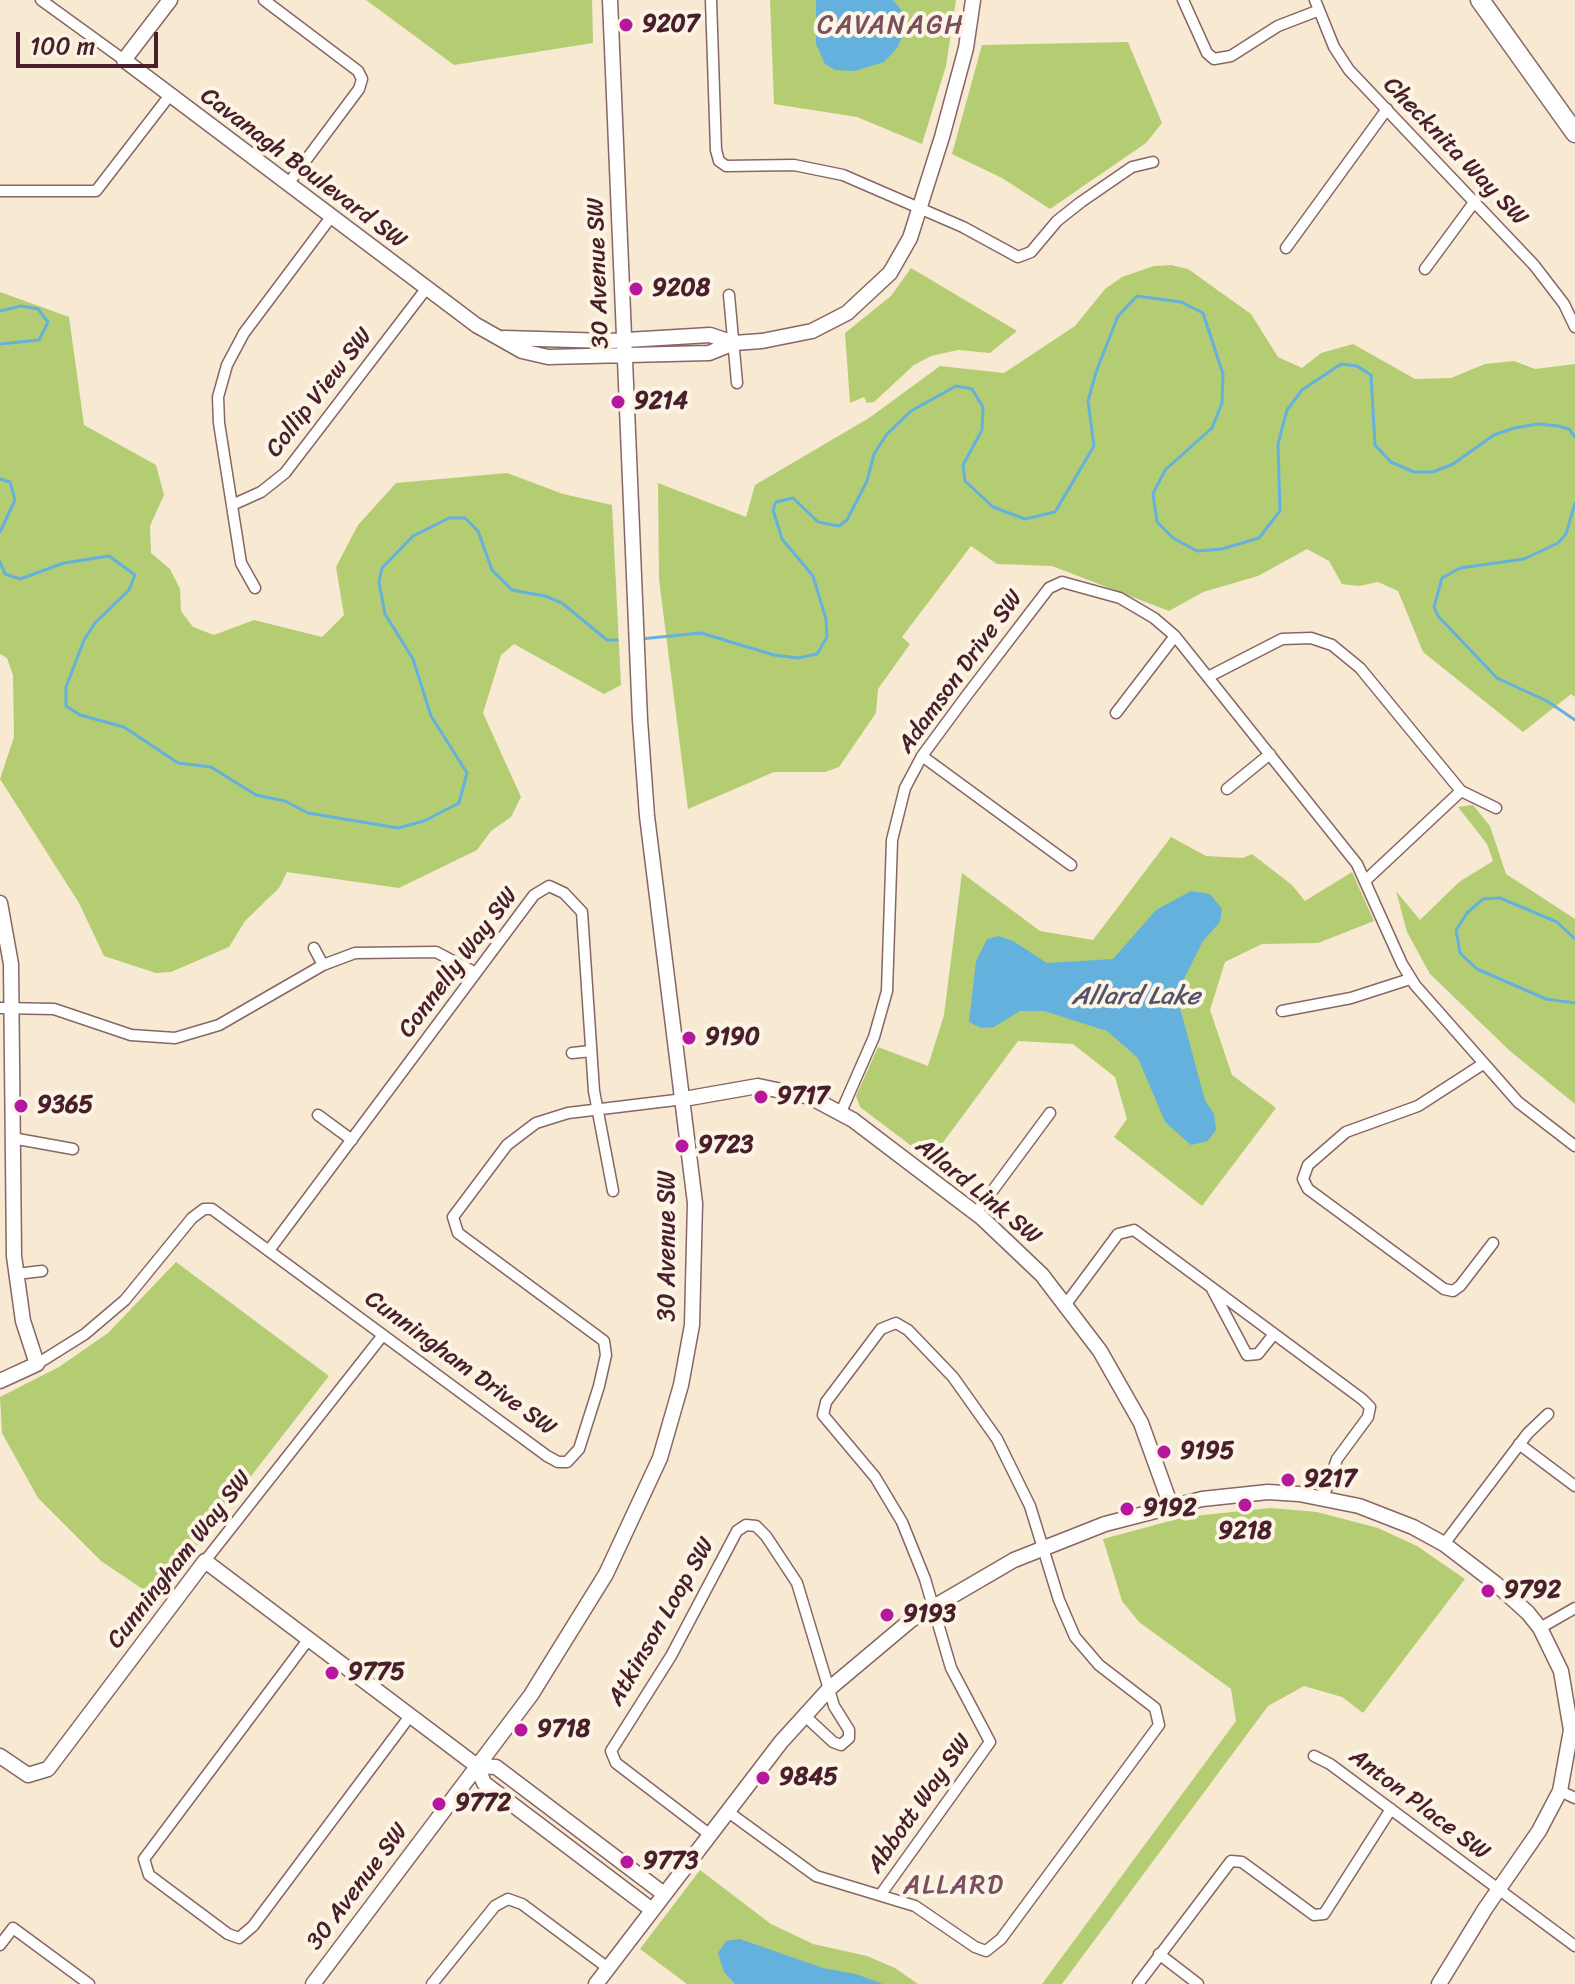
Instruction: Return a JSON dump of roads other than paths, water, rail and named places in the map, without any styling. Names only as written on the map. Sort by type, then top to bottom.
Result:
[{"type":"highway","points":[[1480,0],[1575,133]]},
{"type":"street","name":"Cavanagh Boulevard SW","points":[[41,0],[426,289],[476,325],[504,338],[522,351],[548,357],[709,353],[734,343]]},
{"type":"street","points":[[124,60],[170,0]]},
{"type":"street","points":[[264,0],[358,71],[362,79],[359,89],[288,184]]},
{"type":"street","name":"30 Avenue SW","points":[[313,1984],[531,1695],[593,1597],[635,1518],[660,1458],[687,1354],[696,1279],[695,1203],[647,816],[638,674],[628,356],[610,0]]},
{"type":"street","name":"30 Avenue SW","points":[[618,0],[627,340]]},
{"type":"street","points":[[711,0],[716,150],[722,164],[819,169],[921,209],[1022,257],[1081,202],[1132,167],[1153,162]]},
{"type":"street","points":[[504,338],[627,340],[710,335],[734,343],[796,335],[847,313],[890,273],[910,238],[966,48],[973,0]]},
{"type":"street","points":[[1183,0],[1207,53],[1214,59],[1231,56],[1316,6]]},
{"type":"street","name":"Checknita Way SW","points":[[1316,6],[1341,60],[1544,276],[1575,327]]},
{"type":"street","points":[[0,191],[96,191],[170,95]]},
{"type":"street","points":[[1286,248],[1290,237],[1387,109]]},
{"type":"street","points":[[1425,269],[1475,201]]},
{"type":"street","points":[[255,588],[241,563],[218,410],[227,365],[244,333],[331,217]]},
{"type":"street","name":"Collip View SW","points":[[232,505],[261,492],[285,473],[426,289]]},
{"type":"street","points":[[729,295],[737,383]]},
{"type":"street","name":"Adamson Drive SW","points":[[841,1112],[874,1037],[884,1004],[890,963],[895,821],[905,788],[922,756],[1053,584],[1068,583],[1120,598],[1154,618],[1175,636],[1345,847],[1366,880],[1410,979],[1518,1102],[1575,1146]]},
{"type":"street","points":[[1116,713],[1175,636]]},
{"type":"street","points":[[1208,677],[1282,639],[1311,638],[1332,645],[1360,668],[1461,791],[1496,808]]},
{"type":"street","points":[[1227,789],[1270,754]]},
{"type":"street","points":[[922,756],[1071,865]]},
{"type":"street","points":[[1366,880],[1461,791]]},
{"type":"street","name":"Connelly Way SW","points":[[270,1249],[539,890],[549,886],[558,888],[582,912],[598,1110]]},
{"type":"street","points":[[0,903],[11,950],[6,1008],[16,1274],[23,1321],[37,1364]]},
{"type":"street","points":[[314,948],[323,965]]},
{"type":"street","points":[[6,1008],[54,1009],[131,1035],[175,1038],[219,1025],[323,965],[355,953],[422,950],[448,956],[476,973]]},
{"type":"street","points":[[306,975],[313,987]]},
{"type":"street","points":[[1282,1011],[1351,998],[1410,979]]},
{"type":"street","points":[[572,1053],[591,1051]]},
{"type":"street","points":[[1483,1064],[1418,1106],[1346,1132],[1314,1159],[1303,1179],[1308,1189],[1444,1289],[1453,1291],[1460,1286],[1493,1243]]},
{"type":"street","name":"Allard Link SW","points":[[684,1099],[770,1087],[797,1092],[841,1112],[976,1213],[1021,1253],[1066,1304],[1129,1401],[1150,1445],[1171,1506]]},
{"type":"street","name":"Cunningham Drive SW","points":[[0,1381],[37,1364],[85,1334],[125,1300],[192,1218],[204,1209],[218,1211],[383,1335],[553,1459],[563,1463],[575,1457],[602,1375],[606,1355],[604,1341],[458,1233],[453,1220],[475,1185],[516,1137],[553,1116],[684,1099]]},
{"type":"street","points":[[598,1110],[613,1191]]},
{"type":"street","points":[[976,1213],[1050,1113]]},
{"type":"street","points":[[318,1115],[352,1140]]},
{"type":"street","points":[[12,1138],[73,1149]]},
{"type":"street","points":[[1066,1304],[1116,1237],[1127,1229],[1137,1231],[1274,1334],[1370,1407],[1368,1417],[1337,1459],[1323,1498]]},
{"type":"street","points":[[16,1274],[42,1271]]},
{"type":"street","points":[[1211,1287],[1247,1355],[1258,1354],[1274,1334]]},
{"type":"street","points":[[727,1811],[816,1876],[838,1885],[881,1894],[925,1912],[978,1949],[993,1947],[1159,1725],[1155,1708],[1099,1665],[1075,1637],[1059,1600],[1044,1546],[1018,1480],[976,1406],[908,1330],[896,1323],[885,1325],[826,1402],[823,1415],[865,1463],[894,1507],[915,1549],[933,1606]]},
{"type":"street","name":"Cunningham Way SW","points":[[0,1756],[28,1775],[48,1769],[205,1561],[383,1335]]},
{"type":"street","points":[[1444,1544],[1519,1444],[1548,1414]]},
{"type":"street","points":[[1519,1444],[1575,1486]]},
{"type":"street","points":[[596,1984],[804,1715],[881,1643],[933,1606],[1044,1546],[1171,1506],[1256,1493],[1323,1498],[1387,1516],[1444,1544],[1495,1583],[1540,1628],[1561,1671],[1573,1730],[1560,1791],[1539,1831],[1498,1889],[1439,1984]]},
{"type":"street","name":"Atkinson Loop SW","points":[[709,1834],[616,1763],[611,1751],[684,1634],[737,1531],[746,1525],[756,1526],[766,1536],[797,1583],[830,1688]]},
{"type":"street","points":[[205,1561],[477,1766],[484,1783],[652,1910]]},
{"type":"street","name":"Abbott Way SW","points":[[881,1894],[990,1742],[951,1668],[933,1606]]},
{"type":"street","points":[[1540,1628],[1575,1608]]},
{"type":"street","points":[[308,1640],[144,1859],[149,1875],[224,1932],[239,1938],[253,1926],[410,1716]]},
{"type":"street","points":[[804,1715],[833,1742],[845,1742],[849,1730],[837,1713],[830,1688]]},
{"type":"street","name":"Anton Place SW","points":[[1314,1756],[1391,1809],[1575,1946]]},
{"type":"street","points":[[477,1766],[496,1767],[664,1894]]},
{"type":"street","points":[[1560,1791],[1575,1798]]},
{"type":"street","points":[[1138,1984],[1231,1861],[1242,1862],[1314,1915],[1324,1914],[1391,1809]]},
{"type":"street","points":[[432,1984],[495,1906],[508,1899],[522,1904],[608,1968]]},
{"type":"street","points":[[0,1945],[13,1928],[89,1984]]},
{"type":"street","points":[[1159,1954],[1198,1984]]},
{"type":"water","points":[[816,0],[893,0],[904,13],[906,29],[897,48],[884,62],[855,71],[835,70],[825,64],[816,44]]},
{"type":"water","name":"Allard Lake","points":[[1191,891],[1210,894],[1222,909],[1220,922],[1203,941],[1180,987],[1179,1004],[1205,1100],[1214,1114],[1216,1130],[1208,1141],[1191,1145],[1165,1122],[1138,1058],[1107,1031],[1044,1011],[1020,1011],[994,1027],[981,1028],[969,1022],[976,961],[987,939],[999,936],[1013,941],[1047,963],[1113,959],[1156,910]]},
{"type":"water","points":[[740,1939],[823,1968],[856,1974],[883,1984],[735,1984],[724,1972],[718,1953],[726,1941]]},
{"type":"waterway","points":[[640,639],[701,633],[774,655],[798,658],[817,654],[827,637],[826,619],[813,576],[782,539],[773,510],[776,502],[793,498],[818,522],[839,526],[847,520],[867,481],[874,454],[887,434],[911,411],[956,386],[972,389],[983,407],[982,430],[963,465],[965,481],[993,507],[1025,519],[1055,512],[1094,446],[1088,401],[1096,372],[1118,316],[1137,296],[1181,302],[1203,313],[1223,374],[1222,403],[1212,428],[1165,470],[1153,494],[1157,522],[1173,538],[1197,551],[1222,549],[1259,538],[1280,511],[1278,444],[1287,410],[1302,390],[1341,364],[1357,366],[1371,375],[1375,445],[1391,462],[1414,472],[1433,472],[1453,464],[1494,435],[1514,428],[1538,424],[1558,426],[1569,429],[1575,437]]},
{"type":"waterway","points":[[0,311],[21,306],[38,309],[48,322],[39,340],[0,344]]},
{"type":"waterway","points":[[0,479],[10,482],[15,500],[0,532]]},
{"type":"waterway","points":[[1575,503],[1566,534],[1558,543],[1524,559],[1460,568],[1442,578],[1434,607],[1438,616],[1497,678],[1547,701],[1575,720]]},
{"type":"waterway","points":[[0,562],[5,574],[20,579],[64,563],[109,556],[135,575],[129,590],[95,623],[84,640],[66,687],[66,706],[80,715],[124,727],[178,763],[211,767],[256,795],[285,801],[308,813],[398,828],[424,821],[459,803],[467,773],[431,716],[413,659],[385,614],[379,582],[382,568],[413,536],[449,518],[465,518],[478,531],[492,570],[512,590],[545,596],[562,603],[607,640],[617,640]]},
{"type":"waterway","points":[[1575,939],[1557,922],[1500,898],[1483,899],[1467,913],[1456,930],[1460,953],[1477,969],[1546,999],[1575,1003]]},
{"type":"place","name":"9207","points":[[626,25]]},
{"type":"place","name":"9208","points":[[636,289]]},
{"type":"place","name":"9214","points":[[618,402]]},
{"type":"place","name":"9190","points":[[689,1038]]},
{"type":"place","name":"9717","points":[[761,1097]]},
{"type":"place","name":"9365","points":[[21,1106]]},
{"type":"place","name":"9723","points":[[682,1146]]},
{"type":"place","name":"9195","points":[[1164,1452]]},
{"type":"place","name":"9217","points":[[1288,1480]]},
{"type":"place","name":"9218","points":[[1245,1505]]},
{"type":"place","name":"9192","points":[[1127,1509]]},
{"type":"place","name":"9792","points":[[1488,1591]]},
{"type":"place","name":"9193","points":[[887,1615]]},
{"type":"place","name":"9775","points":[[332,1673]]},
{"type":"place","name":"9718","points":[[521,1730]]},
{"type":"place","name":"9845","points":[[763,1778]]},
{"type":"place","name":"9772","points":[[439,1804]]},
{"type":"place","name":"9773","points":[[627,1862]]},
{"type":"district","name":"CAVANAGH","points":[[891,26]]},
{"type":"district","name":"ALLARD","points":[[954,1886]]}]
